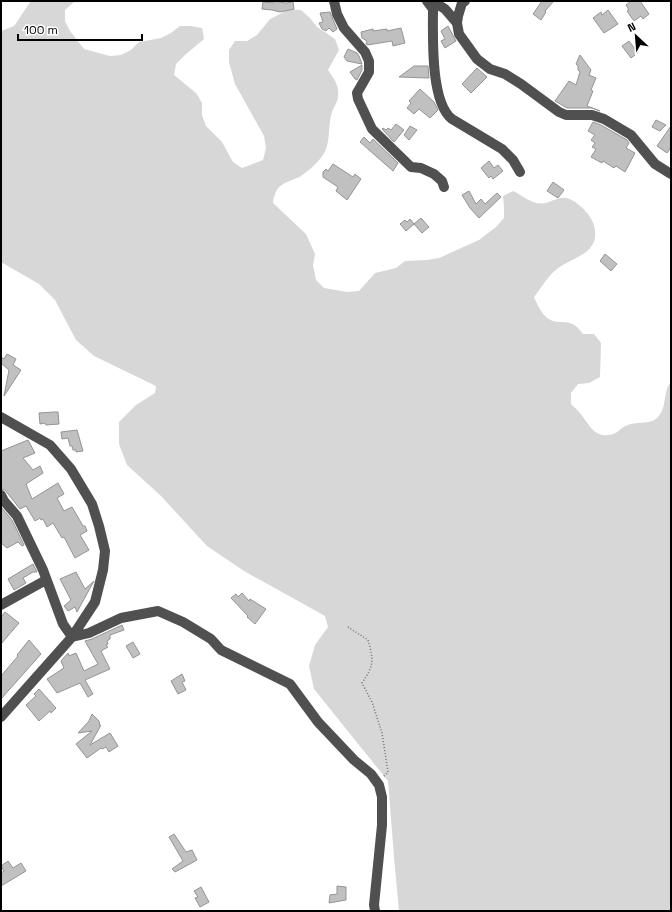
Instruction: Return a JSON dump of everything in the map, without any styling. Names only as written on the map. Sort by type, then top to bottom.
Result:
[{"type":"street","points":[[334,1],[337,14],[344,28],[365,52],[369,61],[370,72],[357,93],[358,99],[372,129],[411,167],[421,168],[434,174],[442,181],[444,187]]},
{"type":"street","points":[[427,1],[433,9],[436,86],[443,108],[452,119],[502,149],[513,160],[520,172]]},
{"type":"street","points":[[432,1],[445,9],[457,23]]},
{"type":"street","points":[[465,1],[462,3],[457,23],[459,34],[477,59],[490,69],[505,74],[521,84],[559,112],[566,115],[592,115],[604,119],[632,136],[655,164],[671,174]]},
{"type":"street","points":[[1,417],[50,445],[71,469],[92,504],[105,550],[102,576],[95,602],[72,637],[1,717]]},
{"type":"street","points":[[1,496],[17,516],[46,580],[63,624],[72,637]]},
{"type":"street","points":[[1,605],[46,580]]},
{"type":"street","points":[[72,637],[89,633],[121,618],[158,611],[183,622],[212,639],[221,650],[290,684],[318,722],[354,760],[371,774],[380,785],[382,797],[382,825],[374,911]]},
{"type":"path","points":[[348,627],[368,640],[372,655],[371,670],[362,683],[372,702],[382,733],[388,772],[377,782]]},
{"type":"shaded area","points":[[31,1],[75,1],[65,10],[65,21],[70,31],[84,49],[110,56],[121,55],[131,50],[139,42],[161,38],[180,26],[202,28],[204,39],[176,64],[174,75],[196,93],[202,103],[202,115],[206,126],[222,142],[233,162],[242,168],[263,160],[266,148],[264,136],[235,84],[229,62],[229,50],[235,41],[247,41],[257,35],[270,19],[290,9],[301,10],[317,27],[335,39],[339,50],[328,70],[337,84],[338,96],[337,102],[332,111],[328,143],[324,154],[316,164],[301,176],[279,187],[274,196],[273,203],[306,234],[315,254],[313,265],[316,280],[324,288],[347,292],[359,291],[375,273],[396,268],[405,261],[439,258],[479,240],[496,227],[504,218],[503,196],[513,191],[533,202],[541,204],[561,198],[573,200],[588,214],[595,228],[595,237],[590,248],[580,256],[562,265],[554,272],[534,297],[541,311],[546,317],[555,322],[566,322],[572,324],[583,334],[594,334],[601,343],[600,377],[589,383],[578,384],[571,393],[571,404],[597,433],[602,435],[613,434],[628,425],[648,422],[657,418],[663,410],[668,386],[671,382],[671,911],[399,911],[388,781],[314,689],[309,666],[315,645],[328,627],[325,616],[244,571],[207,546],[161,496],[127,465],[119,444],[119,422],[136,405],[155,393],[156,386],[94,356],[76,340],[55,300],[39,284],[1,262],[1,31],[14,26]]},
{"type":"building","points":[[274,1],[286,3],[293,2],[294,9],[280,12],[262,9],[263,2],[274,3]]},
{"type":"building","points":[[542,1],[554,1],[545,11],[546,12],[541,20],[533,14]]},
{"type":"building","points":[[631,1],[640,1],[649,14],[643,19],[641,16],[634,21],[627,11],[629,10],[626,5]]},
{"type":"building","points":[[608,10],[618,24],[604,33],[593,18],[601,12],[602,15]]},
{"type":"building","points":[[330,12],[337,29],[333,32],[329,28],[326,31],[322,29],[319,23],[323,22],[320,13]]},
{"type":"building","points":[[448,26],[456,41],[445,48],[441,41],[445,39],[441,31]]},
{"type":"building","points":[[401,28],[405,43],[393,46],[392,41],[367,45],[367,41],[362,38],[361,32],[373,29],[373,31],[387,29],[387,31]]},
{"type":"building","points":[[629,41],[638,53],[631,58],[622,46]]},
{"type":"building","points":[[348,49],[357,53],[362,64],[347,61],[344,57]]},
{"type":"building","points":[[580,55],[591,70],[589,75],[596,78],[587,106],[600,111],[592,108],[567,108],[555,101],[569,81],[576,85],[580,72],[576,64]]},
{"type":"building","points":[[362,65],[362,70],[357,80],[350,72]]},
{"type":"building","points":[[414,66],[428,66],[429,78],[399,77]]},
{"type":"building","points":[[477,68],[487,77],[471,93],[462,84]]},
{"type":"building","points":[[420,89],[434,102],[438,110],[430,118],[419,109],[414,114],[407,108],[411,103],[409,101]]},
{"type":"building","points":[[656,120],[666,125],[660,131],[652,127]]},
{"type":"building","points":[[593,122],[627,140],[629,143],[626,148],[635,153],[625,172],[616,166],[614,168],[603,161],[602,163],[591,157],[596,149],[592,147],[595,143],[591,140],[595,135],[588,131]]},
{"type":"building","points":[[396,124],[404,130],[394,142],[382,129],[383,128],[386,130],[388,128],[391,130]]},
{"type":"building","points":[[410,126],[417,130],[409,140],[404,135]]},
{"type":"building","points":[[671,126],[671,147],[667,153],[657,146]]},
{"type":"building","points":[[364,137],[370,143],[373,139],[398,163],[393,171],[360,142]]},
{"type":"building","points":[[489,161],[494,168],[498,165],[503,171],[493,179],[491,176],[489,178],[481,168]]},
{"type":"building","points":[[333,164],[353,177],[355,174],[361,179],[347,200],[336,191],[338,187],[323,177],[323,172],[326,169],[328,171]]},
{"type":"building","points":[[553,182],[564,190],[558,198],[547,191]]},
{"type":"building","points":[[469,191],[476,204],[481,199],[485,204],[497,193],[501,197],[479,218],[470,208],[462,195]]},
{"type":"building","points":[[421,218],[429,227],[422,233],[414,224]]},
{"type":"building","points":[[410,219],[414,224],[406,231],[400,224],[405,220],[407,222]]},
{"type":"building","points":[[605,254],[617,264],[611,271],[600,261]]},
{"type":"building","points":[[7,354],[16,359],[13,365],[21,370],[4,396],[9,370],[1,363],[1,357],[4,359]]},
{"type":"building","points":[[58,412],[59,424],[40,424],[39,413]]},
{"type":"building","points":[[77,430],[83,451],[76,452],[76,450],[73,450],[72,446],[70,446],[68,438],[62,439],[61,432]]},
{"type":"building","points":[[28,440],[35,453],[23,458],[33,470],[40,466],[43,473],[26,484],[32,499],[58,483],[64,494],[57,498],[64,511],[72,507],[87,531],[80,535],[89,550],[75,558],[64,537],[62,538],[53,523],[47,527],[43,519],[41,520],[40,518],[35,521],[26,506],[20,509],[5,490],[1,489],[1,451]]},
{"type":"building","points":[[1,507],[12,520],[24,545],[22,546],[18,542],[7,548],[1,543]]},
{"type":"building","points":[[33,564],[37,572],[33,572],[23,578],[26,583],[14,590],[8,579]]},
{"type":"building","points":[[76,572],[85,589],[94,581],[77,612],[75,607],[68,611],[64,606],[71,600],[60,579]]},
{"type":"building","points":[[242,593],[249,601],[250,599],[266,609],[255,624],[231,598],[236,594],[238,597]]},
{"type":"building","points":[[5,612],[19,623],[1,644],[1,617]]},
{"type":"building","points":[[122,625],[124,630],[110,635],[110,639],[107,641],[108,644],[106,645],[108,647],[101,651],[110,669],[85,680],[93,694],[88,697],[80,683],[57,693],[47,679],[64,668],[61,661],[68,653],[69,656],[76,653],[84,671],[98,664],[85,641]]},
{"type":"building","points":[[29,640],[41,654],[1,699],[1,676]]},
{"type":"building","points":[[133,642],[140,654],[133,658],[126,646]]},
{"type":"building","points":[[182,674],[185,681],[182,682],[186,690],[178,694],[171,681]]},
{"type":"building","points":[[39,689],[56,708],[51,713],[50,711],[39,721],[26,705],[36,696],[34,694]]},
{"type":"building","points":[[92,714],[99,721],[100,726],[101,725],[90,745],[110,733],[118,746],[109,752],[106,747],[101,748],[87,758],[76,744],[92,731],[78,733],[89,721]]},
{"type":"building","points":[[174,834],[186,852],[192,850],[197,860],[175,872],[172,869],[183,861],[169,837]]},
{"type":"building","points":[[8,861],[13,868],[21,863],[26,871],[1,886],[1,873],[4,871],[1,866]]},
{"type":"building","points":[[337,886],[346,887],[346,900],[329,903],[330,895],[337,894]]},
{"type":"building","points":[[201,887],[209,902],[200,907],[195,898],[198,897],[194,891]]}]
